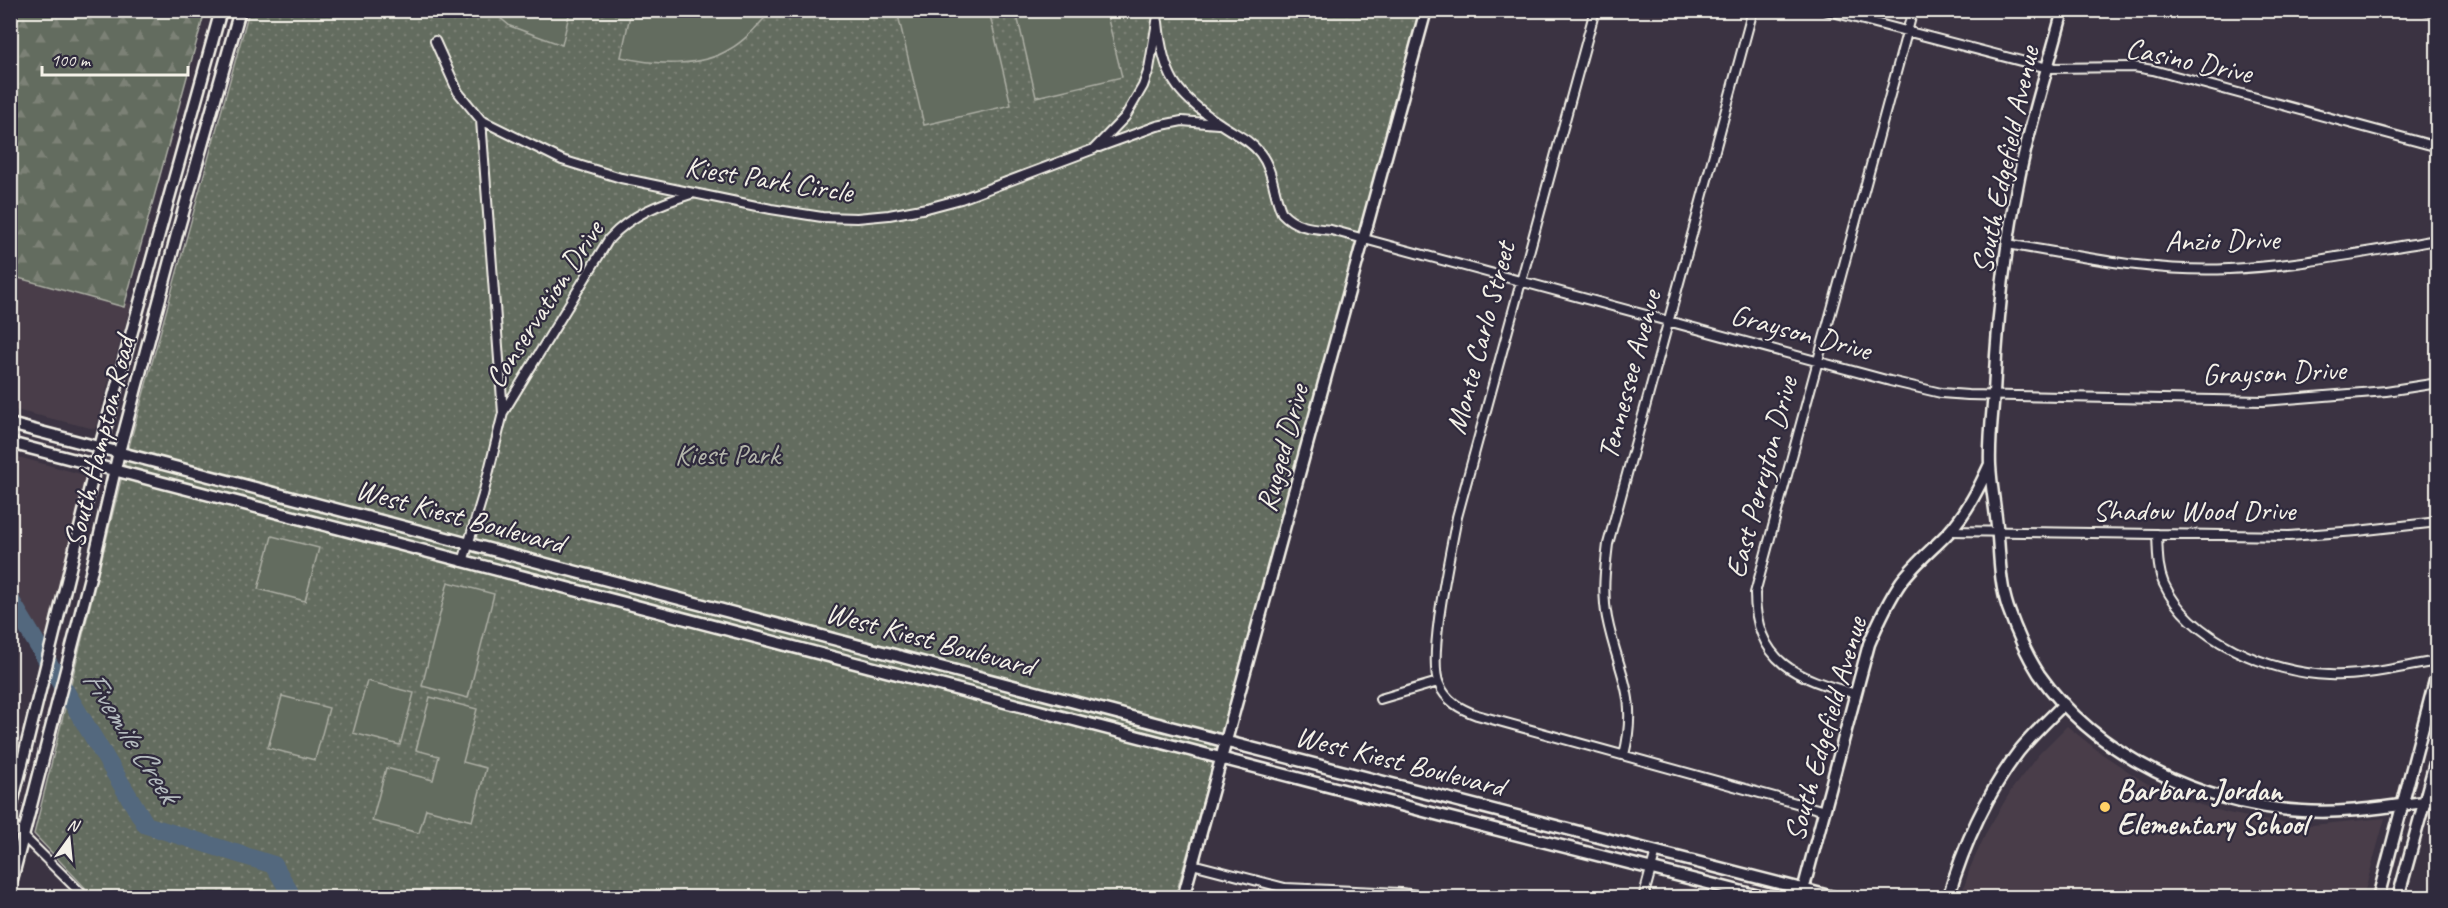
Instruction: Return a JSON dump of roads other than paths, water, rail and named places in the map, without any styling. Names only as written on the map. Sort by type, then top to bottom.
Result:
[{"type":"main road","name":"South Hampton Road","points":[[10,812],[100,447],[220,10]]},
{"type":"main road","name":"South Hampton Road","points":[[10,887],[91,573],[114,470],[240,10]]},
{"type":"main road","name":"Rugged Drive","points":[[1183,897],[1426,10]]},
{"type":"main road","name":"South Edgefield Avenue","points":[[2063,10],[2018,180],[1998,309],[1990,464],[1998,530],[1999,571],[2021,641],[2039,673],[2064,704],[2108,742],[2143,765],[2209,794],[2237,802],[2305,812],[2346,811],[2424,802]]},
{"type":"main road","name":"West Kiest Boulevard","points":[[10,424],[1226,742],[1656,851],[1803,893],[1838,897]]},
{"type":"main road","name":"West Kiest Boulevard","points":[[10,442],[1439,815],[1767,897]]},
{"type":"main road","name":"South Edgefield Avenue","points":[[1803,893],[1869,644],[1889,602],[1915,565],[1950,531],[1968,505],[1990,464]]},
{"type":"main road","points":[[71,567],[91,573]]},
{"type":"main road","points":[[2378,897],[2438,669]]},
{"type":"main road","points":[[1948,897],[1970,832],[1998,783],[2020,750],[2064,704]]},
{"type":"main road","points":[[2398,897],[2438,752]]},
{"type":"main road","points":[[1439,815],[1443,797]]},
{"type":"street","name":"Kiest Park Circle","points":[[435,41],[458,92],[481,120],[562,160],[621,178],[822,218],[889,215],[927,208],[961,198],[1094,149],[1125,117],[1143,86],[1149,69],[1160,10]]},
{"type":"street","name":"Monte Carlo Street","points":[[1438,682],[1436,653],[1457,517],[1595,10]]},
{"type":"street","name":"Tennessee Avenue","points":[[1624,755],[1630,732],[1630,710],[1628,689],[1607,618],[1604,573],[1608,544],[1753,10]]},
{"type":"street","name":"Casino Drive","points":[[1824,10],[2048,68],[2134,67],[2153,70],[2438,147]]},
{"type":"street","name":"East Perryton Drive","points":[[1856,694],[1814,683],[1792,671],[1773,655],[1761,636],[1755,614],[1755,593],[1912,10]]},
{"type":"street","points":[[2426,10],[2438,14]]},
{"type":"street","name":"Grayson Drive","points":[[1158,22],[1160,46],[1172,81],[1184,95],[1219,124],[1244,138],[1259,152],[1268,167],[1278,206],[1287,219],[1304,227],[1331,230],[1941,393],[2263,401],[2386,391],[2438,383]]},
{"type":"street","name":"Conservation Drive","points":[[481,120],[503,413]]},
{"type":"street","name":"Grayson Drive","points":[[1094,149],[1157,126],[1182,121],[1219,124]]},
{"type":"street","name":"Conservation Drive","points":[[463,562],[483,495],[503,413],[609,239],[621,226],[641,213],[656,205],[693,194]]},
{"type":"street","name":"Anzio Drive","points":[[2007,244],[2130,264],[2227,269],[2288,264],[2438,240]]},
{"type":"street","name":"Shadow Wood Drive","points":[[1950,531],[2289,536],[2438,522]]},
{"type":"street","points":[[2157,534],[2160,570],[2172,597],[2198,624],[2241,653],[2279,669],[2331,676],[2438,661]]},
{"type":"street","points":[[1380,699],[1438,682],[1443,693],[1454,705],[1465,711],[1825,811]]},
{"type":"street","points":[[2424,802],[2438,800]]},
{"type":"street","points":[[10,823],[86,897]]},
{"type":"street","points":[[1643,897],[1656,851]]},
{"type":"street","points":[[1192,864],[1285,888],[1441,897]]},
{"type":"waterway","name":"Fivemile Creek","points":[[10,599],[146,825],[274,865],[293,898]]},
{"type":"place","name":"Barbara Jordan Elementary School","points":[[2105,807]]},
{"type":"park label","name":"Kiest Park","points":[[727,454]]}]
